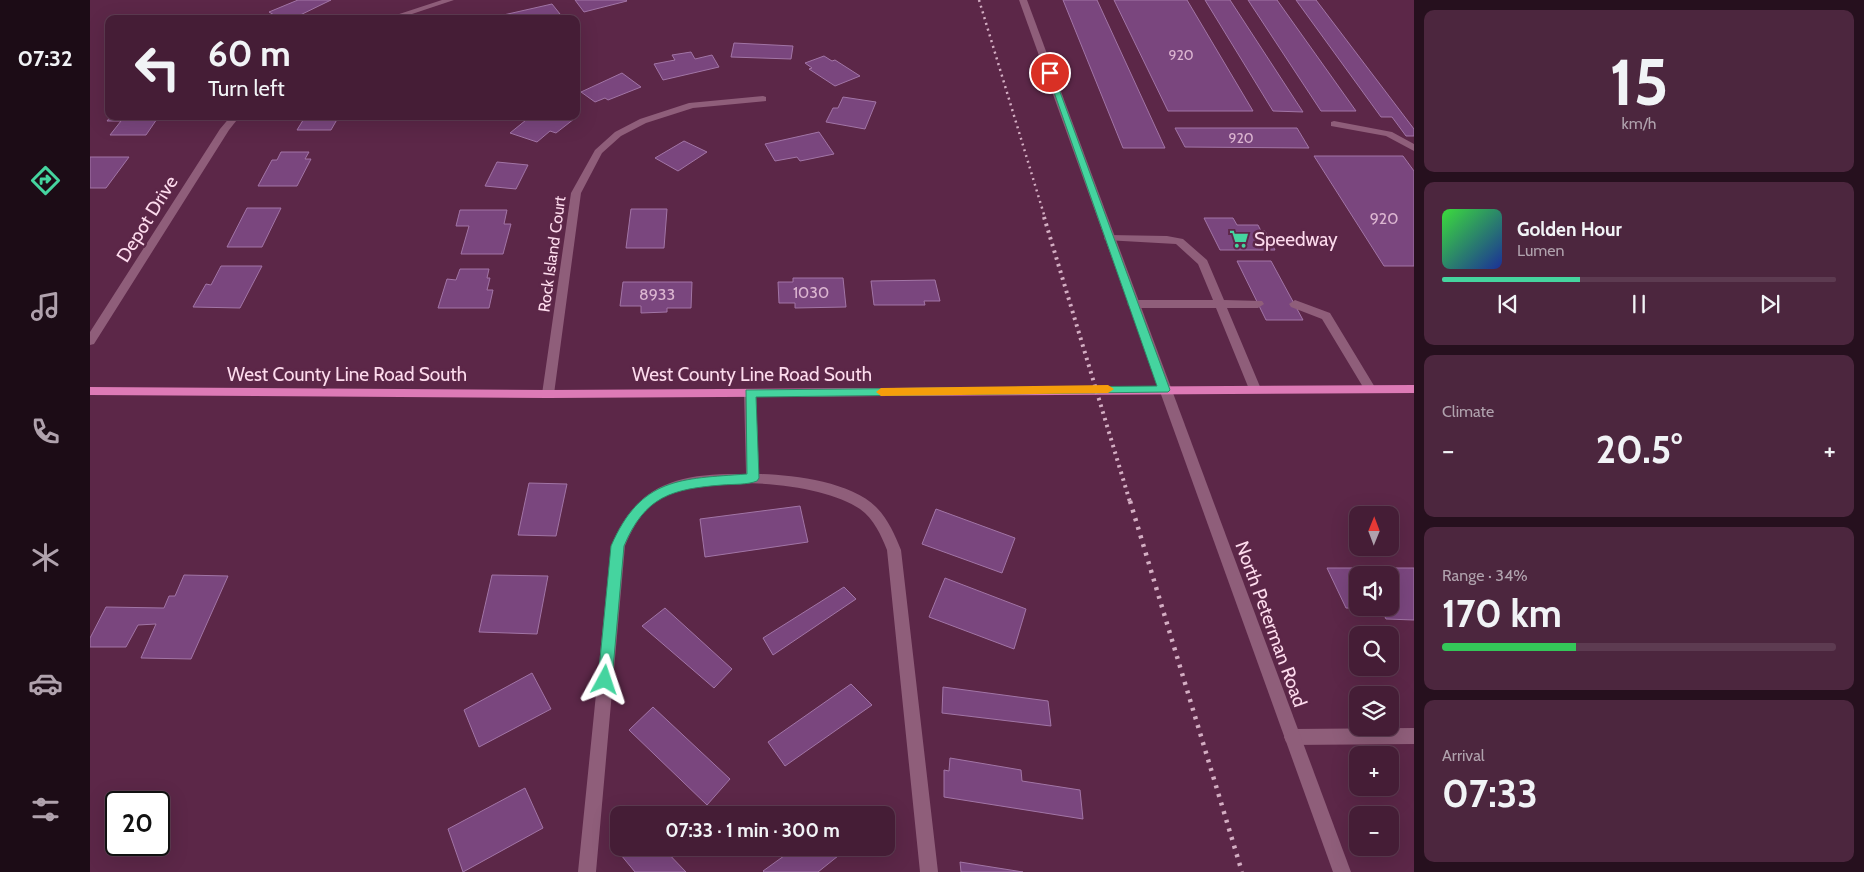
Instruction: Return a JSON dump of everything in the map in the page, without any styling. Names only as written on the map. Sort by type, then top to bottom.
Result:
[{"type":"main road","name":"West County Line Road South","points":[[90,391],[548,394],[1414,389]]},
{"type":"street","points":[[401,15],[450,0]]},
{"type":"street","name":"North Peterman Road","points":[[1023,0],[1164,390],[1342,872]]},
{"type":"street","name":"Rock Island Court","points":[[548,394],[576,193],[598,152],[618,134],[643,121],[692,105],[763,99]]},
{"type":"street","name":"Depot Drive","points":[[90,341],[233,120]]},
{"type":"street","points":[[1334,124],[1389,134],[1414,148]]},
{"type":"street","points":[[1109,238],[1180,241],[1203,262],[1255,389]]},
{"type":"street","points":[[1133,304],[1258,304]]},
{"type":"street","points":[[1295,304],[1326,316],[1370,389]]},
{"type":"street","points":[[750,393],[753,478]]},
{"type":"street","points":[[586,872],[618,546],[626,526],[641,506],[660,492],[690,483],[753,478],[806,484],[839,491],[865,504],[884,524],[894,550],[929,872]]},
{"type":"street","points":[[1292,737],[1414,736]]},
{"type":"building","points":[[298,0],[331,0],[300,15],[274,15],[269,12]]},
{"type":"building","points":[[575,0],[626,0],[627,1],[584,12]]},
{"type":"building","points":[[1063,0],[1097,0],[1165,148],[1123,148]]},
{"type":"building","points":[[1114,0],[1187,0],[1253,111],[1168,111]]},
{"type":"building","points":[[1205,0],[1230,0],[1303,112],[1273,111]]},
{"type":"building","points":[[1248,0],[1277,0],[1356,111],[1321,111]]},
{"type":"building","points":[[1296,0],[1316,0],[1414,129],[1414,136],[1406,136],[1392,117],[1381,117]]},
{"type":"building","points":[[552,4],[560,14],[556,15],[503,15]]},
{"type":"building","points":[[734,43],[793,46],[791,59],[731,57]]},
{"type":"building","points":[[691,52],[695,59],[712,55],[719,67],[663,80],[654,64],[675,60],[672,55]]},
{"type":"building","points":[[824,56],[832,61],[835,60],[860,76],[835,86],[809,69],[812,68],[805,63]]},
{"type":"building","points":[[622,73],[641,87],[608,100],[605,98],[595,102],[581,92]]},
{"type":"building","points":[[843,97],[876,102],[865,129],[826,122],[833,108],[838,108]]},
{"type":"building","points":[[156,120],[146,135],[110,135],[121,121],[107,121]]},
{"type":"building","points":[[303,120],[337,120],[331,130],[297,130]]},
{"type":"building","points":[[526,120],[573,120],[556,133],[550,131],[537,142],[510,133]]},
{"type":"building","points":[[1175,128],[1297,128],[1309,148],[1185,147]]},
{"type":"building","points":[[819,132],[834,154],[800,161],[797,157],[775,161],[765,144]]},
{"type":"building","points":[[684,141],[707,152],[678,171],[655,158]]},
{"type":"building","points":[[281,152],[309,152],[305,159],[311,159],[297,186],[258,186],[272,160],[277,160]]},
{"type":"building","points":[[1314,156],[1403,156],[1414,171],[1414,266],[1384,266]]},
{"type":"building","points":[[90,157],[129,157],[106,188],[90,188]]},
{"type":"building","points":[[497,162],[528,165],[516,189],[485,186]]},
{"type":"building","points":[[247,208],[281,208],[262,247],[227,247]]},
{"type":"building","points":[[631,209],[667,209],[664,248],[626,248]]},
{"type":"building","points":[[460,210],[507,210],[504,224],[511,224],[503,254],[461,254],[469,226],[456,226]]},
{"type":"building","points":[[1204,218],[1233,218],[1237,225],[1258,225],[1261,231],[1265,231],[1275,250],[1220,250]]},
{"type":"building","points":[[1237,261],[1271,261],[1303,320],[1266,320]]},
{"type":"building","points":[[221,266],[262,266],[240,308],[193,307],[206,284],[211,285]]},
{"type":"building","points":[[460,269],[489,269],[487,278],[490,278],[487,290],[493,290],[489,308],[438,308],[447,279],[456,280]]},
{"type":"building","points":[[793,278],[843,278],[846,307],[795,308],[795,303],[779,303],[778,282],[793,282]]},
{"type":"building","points":[[935,280],[940,301],[924,301],[925,305],[874,305],[871,281]]},
{"type":"building","points":[[623,282],[692,282],[691,308],[667,308],[667,312],[641,313],[641,306],[620,306]]},
{"type":"building","points":[[529,483],[567,484],[556,536],[518,535]]},
{"type":"building","points":[[800,506],[808,542],[705,557],[700,519]]},
{"type":"building","points":[[936,509],[1015,538],[1002,573],[922,544]]},
{"type":"building","points":[[1327,568],[1349,568],[1349,608],[1346,608]]},
{"type":"building","points":[[1399,568],[1414,568],[1414,620],[1386,619],[1384,616],[1399,616]]},
{"type":"building","points":[[184,575],[228,576],[191,659],[141,658],[156,624],[138,625],[126,647],[90,647],[90,638],[106,607],[164,608],[169,596],[175,596]]},
{"type":"building","points":[[492,575],[548,576],[537,634],[479,632]]},
{"type":"building","points":[[945,578],[1026,609],[1014,649],[929,617]]},
{"type":"building","points":[[844,587],[856,599],[773,655],[763,638]]},
{"type":"building","points":[[665,608],[732,669],[714,688],[642,626]]},
{"type":"building","points":[[532,673],[551,709],[479,747],[464,710]]},
{"type":"building","points":[[851,684],[872,705],[785,766],[768,742]]},
{"type":"building","points":[[943,687],[1048,701],[1051,726],[942,713]]},
{"type":"building","points":[[653,707],[730,779],[707,805],[629,730]]},
{"type":"building","points":[[950,758],[1021,770],[1022,781],[1080,790],[1083,819],[944,797],[944,770],[949,771]]},
{"type":"building","points":[[525,788],[543,828],[463,872],[448,829]]},
{"type":"building","points":[[622,856],[671,856],[686,872],[635,872]]},
{"type":"building","points":[[784,856],[838,856],[818,872],[763,871]]},
{"type":"building","points":[[960,862],[1023,872],[961,872]]},
{"type":"railway","points":[[979,0],[1045,218]]},
{"type":"railway","points":[[1044,217],[1130,502]]},
{"type":"railway","points":[[1130,501],[1242,872]]},
{"type":"slow traffic","points":[[881,392],[1108,389]]},
{"type":"place","name":"Speedway","points":[[1239,239]]},
{"type":"route","points":[[605,680],[618,546],[626,526],[641,506],[660,492],[690,483],[753,478],[750,393],[1164,390],[1050,73]]}]
